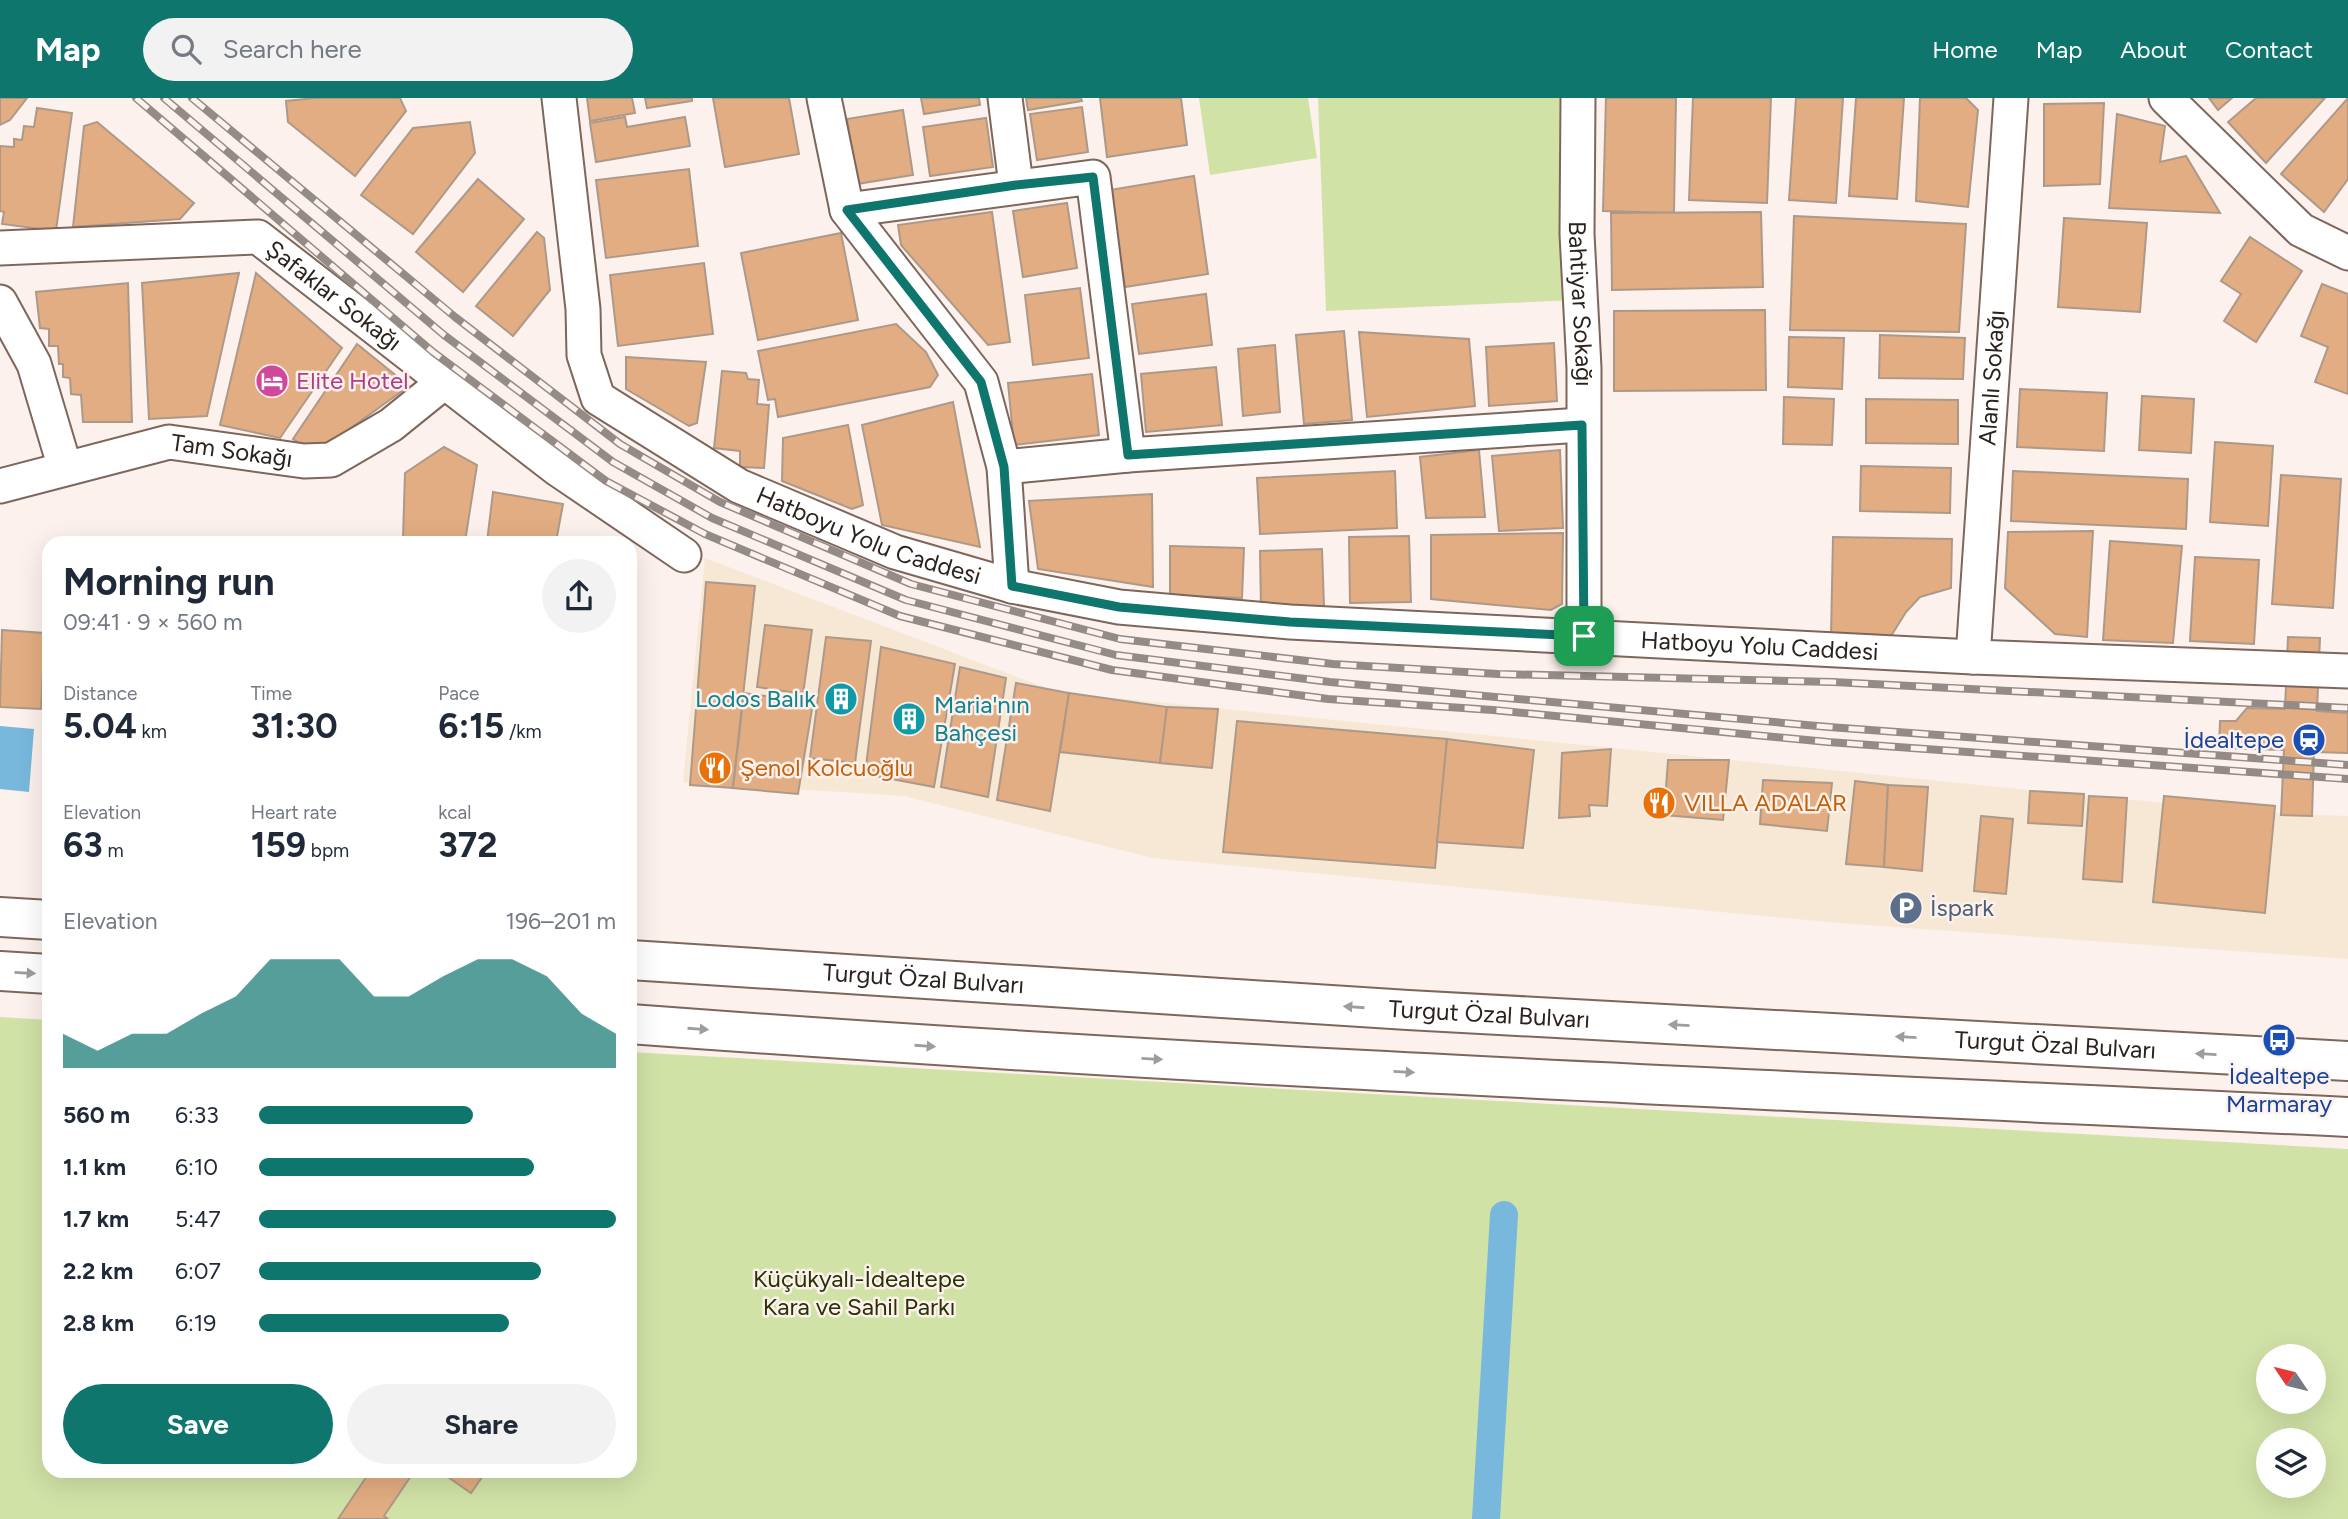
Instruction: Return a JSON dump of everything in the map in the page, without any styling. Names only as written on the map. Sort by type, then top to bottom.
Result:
[{"type":"highway","points":[[0,918],[42,920]]},
{"type":"highway","name":"Turgut Özal Bulvarı","points":[[637,960],[1408,1010],[2348,1061]]},
{"type":"highway","points":[[0,971],[42,974]]},
{"type":"highway","points":[[637,1025],[922,1046],[1252,1065],[2348,1117]]},
{"type":"street","name":"Hatboyu Yolu Caddesi","points":[[559,98],[583,309],[584,355],[598,398],[739,486],[895,552],[1012,586],[1119,607],[1264,620],[1973,657],[2348,671]]},
{"type":"street","points":[[824,98],[847,210],[981,382],[1004,467],[1012,586]]},
{"type":"street","points":[[1005,98],[1016,185]]},
{"type":"street","name":"Bahtiyar Sokağı","points":[[1578,98],[1577,234],[1584,368],[1584,636]]},
{"type":"street","name":"Alanlı Sokağı","points":[[1973,657],[2011,98]]},
{"type":"street","points":[[2166,98],[2301,230],[2348,253]]},
{"type":"street","points":[[847,210],[1016,185],[1093,177],[1128,455]]},
{"type":"street","name":"Şafaklar Sokağı","points":[[0,248],[258,237],[556,468],[684,555]]},
{"type":"street","points":[[0,302],[34,364],[65,468]]},
{"type":"street","name":"Tam Sokağı","points":[[0,486],[169,442],[304,461],[331,460],[391,425],[443,383]]},
{"type":"street","points":[[1004,467],[1128,455],[1582,425]]},
{"type":"shaded area","points":[[705,558],[1057,692],[2089,796],[2290,814],[2348,816],[2348,959],[1839,923],[1153,858],[904,796],[683,782]]},
{"type":"green space","points":[[1199,98],[1308,98],[1317,158],[1210,175]]},
{"type":"green space","points":[[1318,98],[1568,98],[1577,300],[1326,311]]},
{"type":"green space","name":"Küçükyalı-İdealtepe Kara ve Sahil Parkı","points":[[0,1017],[42,1020],[42,1478],[637,1478],[637,1052],[2348,1149],[2348,1519],[0,1519]]},
{"type":"water","points":[[0,726],[34,729],[29,792],[0,789]]},
{"type":"building","points":[[0,98],[27,98],[10,120],[0,125]]},
{"type":"building","points":[[315,98],[400,98],[406,111],[355,176],[288,122],[286,101]]},
{"type":"building","points":[[587,98],[632,98],[635,113],[590,121]]},
{"type":"building","points":[[645,98],[692,98],[692,101],[647,108]]},
{"type":"building","points":[[713,98],[789,98],[799,154],[725,167]]},
{"type":"building","points":[[921,98],[979,98],[980,105],[924,114]]},
{"type":"building","points":[[1026,98],[1081,98],[1082,101],[1028,110]]},
{"type":"building","points":[[1100,98],[1181,98],[1187,145],[1107,157]]},
{"type":"building","points":[[1606,98],[1676,98],[1674,213],[1603,211]]},
{"type":"building","points":[[1693,98],[1771,98],[1767,203],[1689,200]]},
{"type":"building","points":[[1796,98],[1843,98],[1836,203],[1789,200]]},
{"type":"building","points":[[1856,98],[1904,98],[1897,199],[1849,196]]},
{"type":"building","points":[[1920,98],[1966,98],[1978,110],[1968,207],[1916,201]]},
{"type":"building","points":[[2209,98],[2232,98],[2218,110]]},
{"type":"building","points":[[2256,98],[2325,98],[2266,163],[2228,122]]},
{"type":"building","points":[[2348,98],[2348,179],[2324,212],[2281,174]]},
{"type":"building","points":[[2104,103],[2100,184],[2044,186],[2044,104]]},
{"type":"building","points":[[1082,107],[1088,152],[1037,160],[1030,114]]},
{"type":"building","points":[[37,108],[72,113],[56,231],[2,224],[4,212],[0,211],[0,146],[14,147],[14,139],[22,140],[24,126],[34,127]]},
{"type":"building","points":[[903,110],[913,175],[857,184],[847,119]]},
{"type":"building","points":[[2117,114],[2165,126],[2160,162],[2186,156],[2220,213],[2109,208]]},
{"type":"building","points":[[625,117],[627,127],[685,117],[690,146],[596,162],[590,123]]},
{"type":"building","points":[[986,118],[993,167],[930,176],[923,127]]},
{"type":"building","points":[[97,122],[194,203],[180,219],[73,227],[84,126]]},
{"type":"building","points":[[470,122],[475,153],[413,234],[361,195],[413,128]]},
{"type":"building","points":[[689,169],[698,246],[606,258],[596,180]]},
{"type":"building","points":[[1194,176],[1208,274],[1125,287],[1110,190]]},
{"type":"building","points":[[478,179],[524,219],[463,292],[416,252]]},
{"type":"building","points":[[1067,203],[1077,268],[1023,277],[1013,211]]},
{"type":"building","points":[[992,212],[1010,342],[988,345],[901,245],[898,225]]},
{"type":"building","points":[[1761,212],[1763,287],[1612,290],[1611,213]]},
{"type":"building","points":[[1794,216],[1966,224],[1959,332],[1790,330]]},
{"type":"building","points":[[2064,218],[2147,223],[2140,312],[2058,307]]},
{"type":"building","points":[[537,232],[544,238],[550,290],[513,336],[476,306]]},
{"type":"building","points":[[841,233],[858,320],[758,340],[741,253]]},
{"type":"building","points":[[2250,237],[2302,271],[2256,342],[2224,321],[2241,294],[2221,281]]},
{"type":"building","points":[[704,263],[713,334],[618,346],[610,275]]},
{"type":"building","points":[[239,273],[207,416],[149,419],[142,283]]},
{"type":"building","points":[[256,273],[342,348],[280,438],[220,425]]},
{"type":"building","points":[[128,283],[132,422],[83,422],[81,395],[71,394],[70,378],[63,377],[63,364],[59,364],[58,346],[49,346],[49,329],[40,328],[36,292]]},
{"type":"building","points":[[2322,284],[2348,294],[2348,394],[2315,382],[2328,347],[2301,336]]},
{"type":"building","points":[[1080,288],[1089,358],[1033,365],[1025,295]]},
{"type":"building","points":[[1206,294],[1212,345],[1139,354],[1132,304]]},
{"type":"building","points":[[1765,310],[1766,390],[1614,391],[1614,311]]},
{"type":"building","points":[[896,324],[926,352],[938,375],[930,387],[778,417],[775,399],[768,400],[758,351]]},
{"type":"building","points":[[1344,331],[1352,420],[1304,424],[1296,335]]},
{"type":"building","points":[[1359,332],[1469,339],[1475,406],[1367,417]]},
{"type":"building","points":[[1880,335],[1965,338],[1963,379],[1879,378]]},
{"type":"building","points":[[1789,337],[1844,338],[1842,389],[1788,387]]},
{"type":"building","points":[[1554,343],[1557,401],[1489,406],[1486,347]]},
{"type":"building","points":[[357,344],[409,386],[315,454],[293,439]]},
{"type":"building","points":[[1275,345],[1280,412],[1243,416],[1238,349]]},
{"type":"building","points":[[626,357],[706,362],[697,423],[689,426],[626,389]]},
{"type":"building","points":[[1216,367],[1222,425],[1146,432],[1141,374]]},
{"type":"building","points":[[722,371],[746,373],[748,379],[759,380],[757,404],[769,405],[764,468],[740,467],[740,451],[714,448]]},
{"type":"building","points":[[1092,374],[1099,435],[1014,445],[1008,383]]},
{"type":"building","points":[[2020,389],[2107,393],[2104,451],[2017,447]]},
{"type":"building","points":[[2142,396],[2194,399],[2191,453],[2139,450]]},
{"type":"building","points":[[1784,397],[1834,399],[1832,445],[1783,444]]},
{"type":"building","points":[[1866,399],[1958,400],[1958,444],[1866,443]]},
{"type":"building","points":[[953,402],[980,547],[882,525],[862,425]]},
{"type":"building","points":[[848,425],[863,505],[852,509],[782,481],[783,438]]},
{"type":"building","points":[[2215,442],[2273,446],[2268,526],[2210,522]]},
{"type":"building","points":[[444,447],[477,465],[466,536],[403,536],[405,473]]},
{"type":"building","points":[[1479,450],[1485,517],[1426,518],[1420,457]]},
{"type":"building","points":[[1560,450],[1563,528],[1499,531],[1492,456]]},
{"type":"building","points":[[1861,466],[1951,468],[1950,513],[1860,511]]},
{"type":"building","points":[[1395,471],[1397,528],[1260,534],[1257,478]]},
{"type":"building","points":[[2013,471],[2188,479],[2186,529],[2011,521]]},
{"type":"building","points":[[2281,475],[2341,479],[2333,608],[2272,604]]},
{"type":"building","points":[[493,492],[563,504],[557,536],[488,536]]},
{"type":"building","points":[[1152,494],[1153,587],[1038,569],[1029,501]]},
{"type":"building","points":[[2093,531],[2087,637],[2055,634],[2005,588],[2008,532]]},
{"type":"building","points":[[1563,533],[1562,604],[1551,610],[1431,599],[1431,535]]},
{"type":"building","points":[[1409,536],[1411,602],[1350,603],[1349,537]]},
{"type":"building","points":[[1833,537],[1952,539],[1951,588],[1920,597],[1906,612],[1891,636],[1831,635]]},
{"type":"building","points":[[2110,541],[2182,546],[2173,643],[2103,640]]},
{"type":"building","points":[[1170,546],[1244,548],[1242,598],[1170,595]]},
{"type":"building","points":[[1322,549],[1324,606],[1261,608],[1260,551]]},
{"type":"building","points":[[2195,557],[2259,560],[2254,644],[2190,641]]},
{"type":"building","points":[[706,582],[755,586],[733,788],[690,785]]},
{"type":"building","points":[[765,625],[812,630],[803,694],[757,687]]},
{"type":"building","points":[[2,630],[42,633],[41,709],[0,707]]},
{"type":"building","name":"Lodos Balık","points":[[826,637],[871,641],[855,763],[810,758]]},
{"type":"building","points":[[2288,637],[2320,638],[2317,711],[2348,713],[2348,753],[2314,752],[2312,816],[2281,815],[2284,750],[2219,748],[2220,721],[2236,721],[2247,708],[2285,709]]},
{"type":"building","name":"Maria'nın Bahçesi","points":[[881,647],[955,664],[934,787],[865,774]]},
{"type":"building","points":[[960,667],[1006,678],[988,797],[941,787]]},
{"type":"building","points":[[1016,683],[1069,693],[1050,811],[997,800]]},
{"type":"building","points":[[744,693],[813,703],[798,794],[733,788]]},
{"type":"building","points":[[1069,693],[1167,707],[1160,763],[1060,752]]},
{"type":"building","points":[[1167,707],[1218,709],[1212,768],[1160,763]]},
{"type":"building","points":[[1237,721],[1447,739],[1435,868],[1223,852]]},
{"type":"building","points":[[1447,739],[1534,750],[1523,848],[1437,842]]},
{"type":"building","points":[[1611,749],[1607,806],[1589,805],[1590,816],[1559,818],[1562,753]]},
{"type":"building","points":[[1668,760],[1729,760],[1723,820],[1664,815]]},
{"type":"building","points":[[1763,780],[1832,783],[1827,831],[1760,824]]},
{"type":"building","points":[[1855,781],[1888,785],[1884,867],[1846,864]]},
{"type":"building","points":[[1888,785],[1928,787],[1922,871],[1884,867]]},
{"type":"building","points":[[2030,791],[2084,794],[2082,826],[2028,823]]},
{"type":"building","points":[[2089,796],[2127,798],[2122,882],[2083,879]]},
{"type":"building","points":[[2164,796],[2275,806],[2265,913],[2153,902]]},
{"type":"building","points":[[1981,816],[2013,819],[2006,894],[1974,891]]},
{"type":"building","points":[[366,1478],[410,1478],[384,1516],[388,1519],[338,1519]]},
{"type":"building","points":[[449,1478],[481,1478],[471,1493]]},
{"type":"waterway","points":[[1486,1519],[1504,1215]]},
{"type":"railway","points":[[136,98],[433,352],[606,481],[705,534],[900,616],[1112,670],[1328,699],[1493,710],[1828,742],[2348,779]]},
{"type":"railway","points":[[164,98],[444,335],[613,462],[712,518],[906,600],[1116,655],[1330,682],[1829,727],[2348,765]]},
{"type":"railway","points":[[192,98],[455,317],[620,444],[720,502],[911,584],[1120,639],[1333,664],[1498,674],[1833,682],[2348,708]]},
{"type":"place","name":"Elite Hotel","points":[[272,381]]},
{"type":"place","name":"Lodos Balık","points":[[841,699]]},
{"type":"place","name":"Maria'nın Bahçesi","points":[[909,719]]},
{"type":"place","name":"İdealtepe","points":[[2309,740]]},
{"type":"place","name":"Şenol Kolcuoğlu","points":[[715,768]]},
{"type":"place","name":"VILLA ADALAR","points":[[1659,803]]},
{"type":"place","name":"İspark","points":[[1906,908]]},
{"type":"place","name":"İdealtepe Marmaray","points":[[2279,1040]]},
{"type":"route","points":[[1093,177],[1128,455],[1582,425],[1584,636],[1290,622],[1119,607],[1012,586],[1004,467],[981,382],[847,210],[1016,185],[1093,177]]}]
